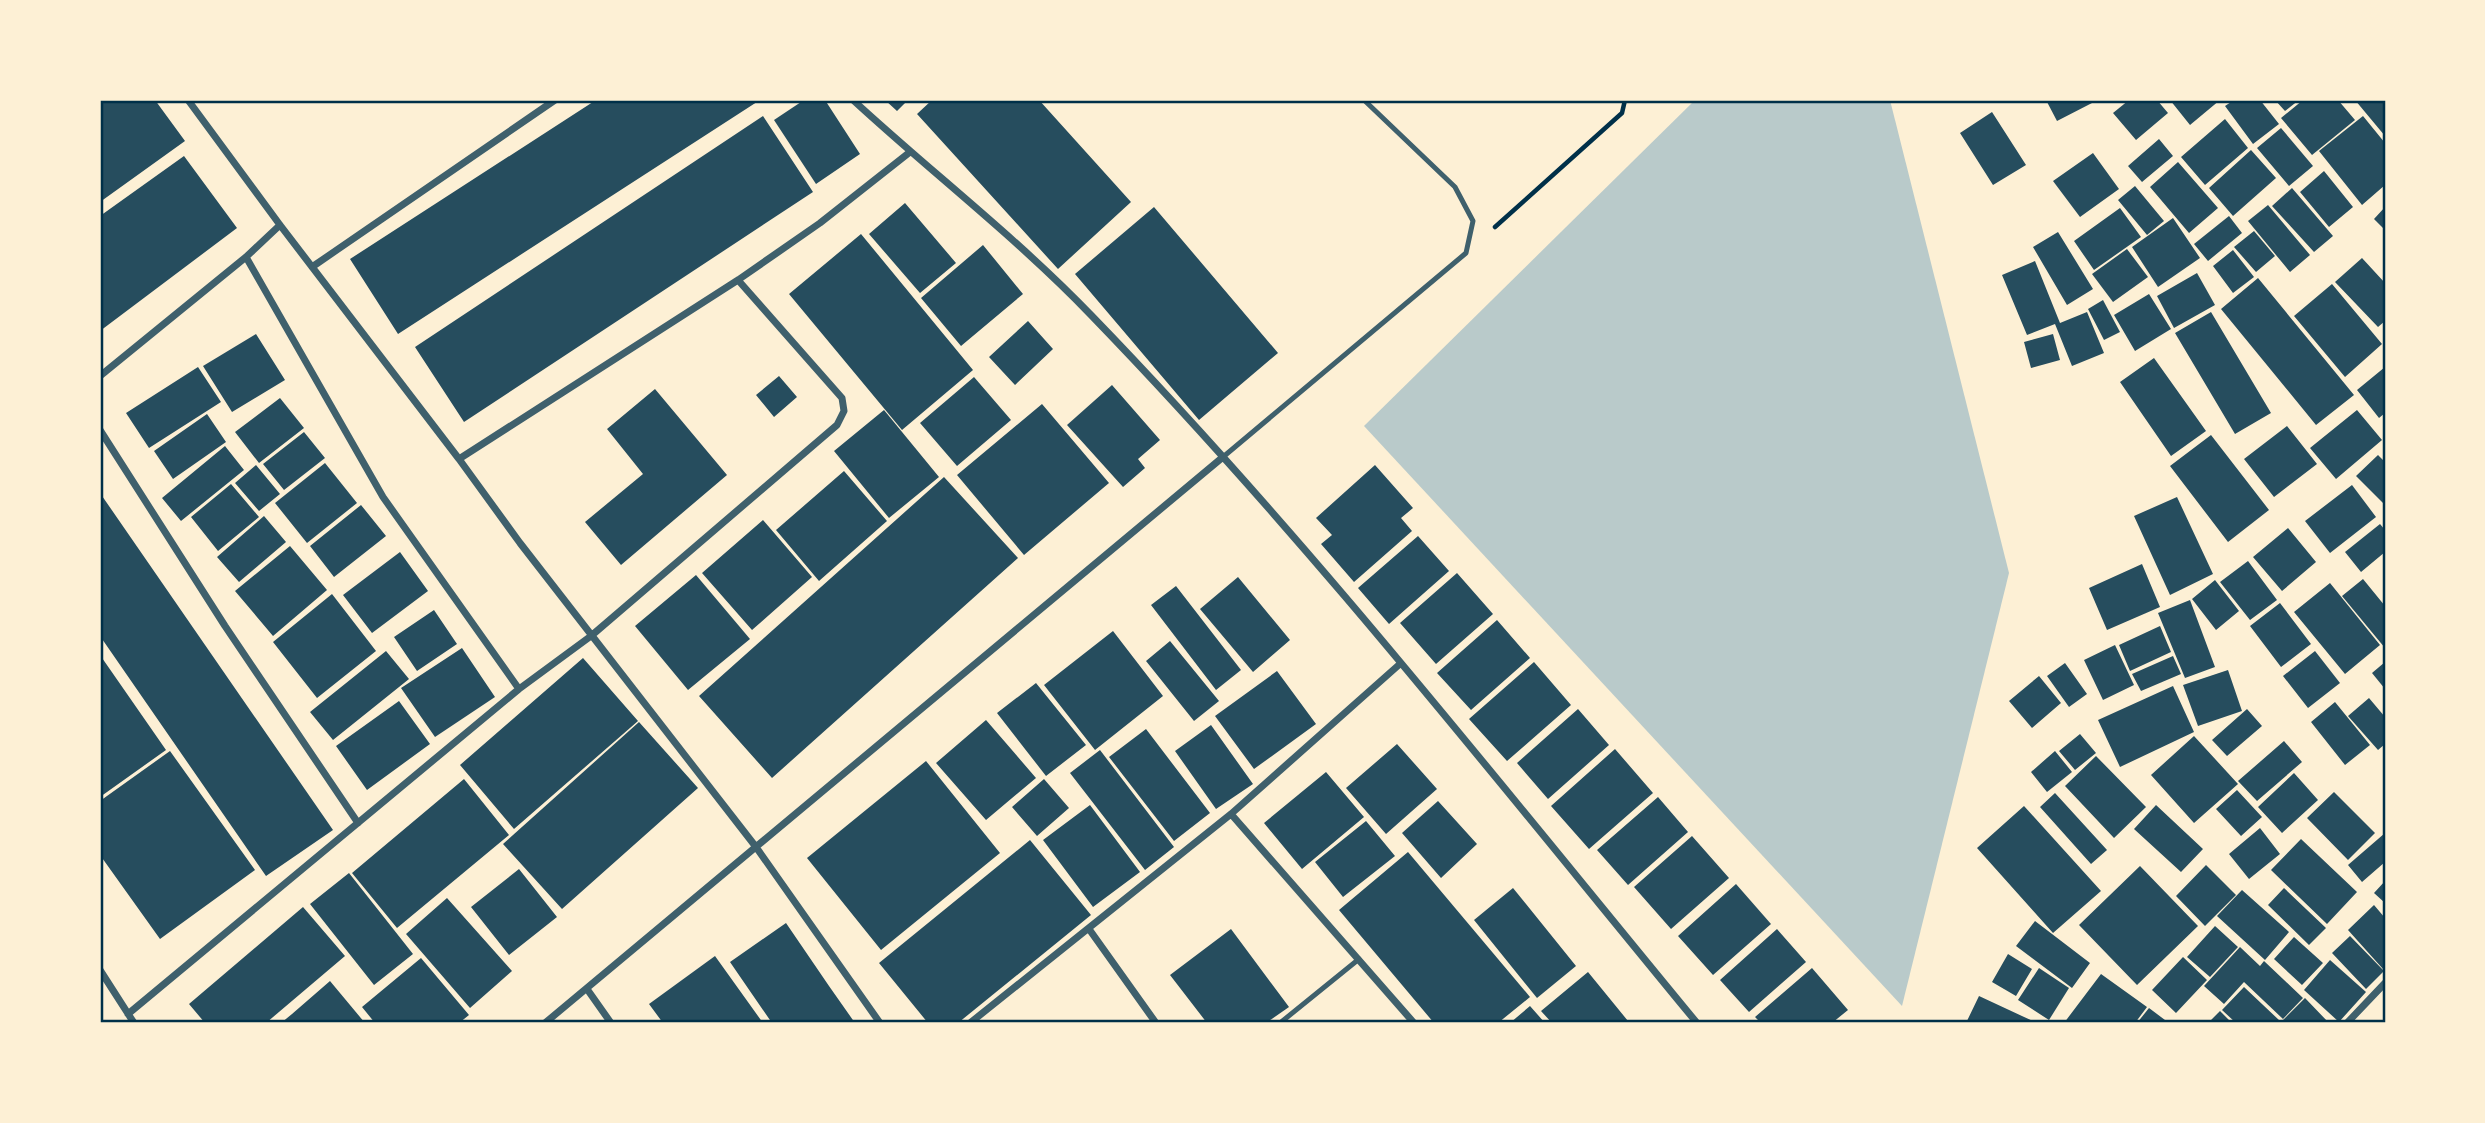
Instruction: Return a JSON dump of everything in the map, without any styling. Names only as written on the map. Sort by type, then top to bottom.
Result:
[{"type":"street","points":[[188,100],[520,543],[756,847],[880,1023]]},
{"type":"street","points":[[312,267],[555,100]]},
{"type":"street","points":[[853,100],[997,226],[1089,312],[1223,457],[1401,663],[1697,1023]]},
{"type":"street","points":[[459,459],[738,280],[820,223],[910,152]]},
{"type":"street","points":[[100,376],[246,257],[280,225]]},
{"type":"street","points":[[246,257],[383,497],[519,689]]},
{"type":"street","points":[[128,1014],[519,689],[591,636],[837,425],[845,411],[842,398],[738,280]]},
{"type":"street","points":[[100,430],[225,626],[358,823]]},
{"type":"street","points":[[545,1023],[1223,457]]},
{"type":"street","points":[[970,1023],[1231,814],[1401,663]]},
{"type":"street","points":[[1231,814],[1414,1023]]},
{"type":"street","points":[[1089,929],[1156,1023]]},
{"type":"street","points":[[100,970],[134,1023]]},
{"type":"street","points":[[2347,1023],[2385,983]]},
{"type":"street","points":[[587,989],[611,1023]]},
{"type":"lane","points":[[1223,457],[1466,253],[1473,221],[1455,187],[1364,100]]},
{"type":"lane","points":[[1280,1023],[1359,959]]},
{"type":"path","points":[[1466,253],[1622,113],[1625,100]]},
{"type":"shaded area","points":[[1695,100],[1890,100],[2009,573],[1902,1006],[1364,426]]},
{"type":"building","points":[[100,100],[155,100],[185,141],[100,202]]},
{"type":"building","points":[[596,100],[760,100],[398,334],[350,259]]},
{"type":"building","points":[[804,100],[825,100],[860,154],[816,184],[774,120]]},
{"type":"building","points":[[885,100],[908,100],[897,111]]},
{"type":"building","points":[[932,100],[1039,100],[1131,202],[1058,269],[917,114]]},
{"type":"building","points":[[2046,100],[2090,100],[2092,103],[2057,121]]},
{"type":"building","points":[[2129,100],[2157,100],[2168,113],[2136,140],[2113,113]]},
{"type":"building","points":[[2170,100],[2220,100],[2190,125]]},
{"type":"building","points":[[2234,100],[2260,100],[2279,124],[2253,144],[2225,106]]},
{"type":"building","points":[[2275,100],[2299,100],[2285,111]]},
{"type":"building","points":[[2303,100],[2338,100],[2355,120],[2312,155],[2281,118]]},
{"type":"building","points":[[2355,100],[2385,100],[2385,136]]},
{"type":"building","points":[[1992,112],[2026,165],[1993,185],[1960,133]]},
{"type":"building","points":[[763,116],[813,192],[464,422],[415,347]]},
{"type":"building","points":[[2363,116],[2385,143],[2385,185],[2362,205],[2319,151]]},
{"type":"building","points":[[2225,119],[2248,148],[2205,185],[2181,157]]},
{"type":"building","points":[[2281,128],[2313,166],[2289,186],[2257,148]]},
{"type":"building","points":[[2159,139],[2173,156],[2142,182],[2128,166]]},
{"type":"building","points":[[2251,150],[2276,178],[2233,216],[2209,188]]},
{"type":"building","points":[[2093,153],[2119,189],[2080,217],[2053,181]]},
{"type":"building","points":[[184,156],[237,228],[100,331],[100,216]]},
{"type":"building","points":[[2178,162],[2218,208],[2189,233],[2150,187]]},
{"type":"building","points":[[2324,171],[2353,207],[2329,227],[2300,192]]},
{"type":"building","points":[[2135,186],[2164,221],[2147,235],[2118,200]]},
{"type":"building","points":[[2292,188],[2333,236],[2314,252],[2272,206]]},
{"type":"building","points":[[905,203],[956,263],[920,293],[869,234]]},
{"type":"building","points":[[2268,205],[2310,255],[2290,272],[2248,221]]},
{"type":"building","points":[[1154,207],[1278,353],[1199,420],[1075,274]]},
{"type":"building","points":[[2385,207],[2385,230],[2374,219]]},
{"type":"building","points":[[2120,208],[2141,237],[2094,270],[2074,241]]},
{"type":"building","points":[[2229,216],[2242,233],[2208,261],[2194,244]]},
{"type":"building","points":[[2173,218],[2200,258],[2158,287],[2132,247]]},
{"type":"building","points":[[2254,231],[2275,256],[2256,272],[2234,247]]},
{"type":"building","points":[[2058,232],[2093,289],[2067,305],[2033,247]]},
{"type":"building","points":[[861,234],[973,370],[902,430],[789,294]]},
{"type":"building","points":[[983,245],[1023,294],[961,346],[921,298]]},
{"type":"building","points":[[2127,249],[2148,277],[2113,302],[2092,274]]},
{"type":"building","points":[[2233,250],[2254,277],[2233,293],[2213,266]]},
{"type":"building","points":[[2362,258],[2385,283],[2385,321],[2378,327],[2335,282]]},
{"type":"building","points":[[2035,261],[2060,323],[2087,312],[2104,353],[2072,366],[2055,324],[2027,335],[2002,275]]},
{"type":"building","points":[[2197,273],[2215,305],[2174,328],[2157,296]]},
{"type":"building","points":[[2258,278],[2354,395],[2316,425],[2221,309]]},
{"type":"building","points":[[2332,284],[2382,344],[2345,377],[2294,316]]},
{"type":"building","points":[[2149,294],[2171,329],[2135,351],[2114,315]]},
{"type":"building","points":[[2103,300],[2120,332],[2104,340],[2088,309]]},
{"type":"building","points":[[2211,312],[2271,413],[2235,434],[2175,333]]},
{"type":"building","points":[[1028,321],[1053,349],[1015,385],[989,357]]},
{"type":"building","points":[[256,334],[285,380],[232,412],[203,366]]},
{"type":"building","points":[[2053,334],[2060,360],[2031,368],[2024,342]]},
{"type":"building","points":[[2154,358],[2206,431],[2171,456],[2120,382]]},
{"type":"building","points":[[198,367],[221,402],[149,448],[126,413]]},
{"type":"building","points":[[2385,367],[2385,413],[2379,418],[2357,390]]},
{"type":"building","points":[[779,376],[797,397],[774,417],[756,395]]},
{"type":"building","points":[[974,377],[1011,420],[957,466],[920,423]]},
{"type":"building","points":[[1112,385],[1160,440],[1138,459],[1145,468],[1123,487],[1067,425]]},
{"type":"building","points":[[655,389],[727,475],[621,565],[585,522],[643,474],[607,429]]},
{"type":"building","points":[[280,398],[304,428],[259,463],[235,432]]},
{"type":"building","points":[[1042,404],[1109,483],[1024,555],[957,475]]},
{"type":"building","points":[[884,410],[939,477],[889,518],[834,451]]},
{"type":"building","points":[[2357,410],[2382,440],[2336,479],[2310,448]]},
{"type":"building","points":[[207,414],[226,442],[173,479],[154,451]]},
{"type":"building","points":[[2287,426],[2317,464],[2274,497],[2244,459]]},
{"type":"building","points":[[304,432],[325,458],[284,490],[263,464]]},
{"type":"building","points":[[2211,435],[2269,510],[2228,542],[2170,466]]},
{"type":"building","points":[[225,446],[244,470],[181,521],[162,498]]},
{"type":"building","points":[[2378,455],[2385,462],[2385,505],[2356,476]]},
{"type":"building","points":[[325,463],[357,503],[307,543],[275,503]]},
{"type":"building","points":[[256,465],[280,494],[259,511],[235,483]]},
{"type":"building","points":[[1375,465],[1413,508],[1401,518],[1412,531],[1354,582],[1321,544],[1332,535],[1316,518]]},
{"type":"building","points":[[844,471],[887,521],[819,581],[776,530]]},
{"type":"building","points":[[944,477],[1018,558],[772,778],[699,696]]},
{"type":"building","points":[[231,484],[259,517],[218,551],[191,517]]},
{"type":"building","points":[[2352,485],[2376,517],[2330,553],[2305,521]]},
{"type":"building","points":[[100,493],[333,830],[266,876],[100,636]]},
{"type":"building","points":[[2177,497],[2213,574],[2170,595],[2134,516]]},
{"type":"building","points":[[361,505],[386,536],[334,577],[310,546]]},
{"type":"building","points":[[264,516],[286,542],[239,582],[217,557]]},
{"type":"building","points":[[763,520],[812,577],[752,630],[702,573]]},
{"type":"building","points":[[2380,524],[2385,530],[2385,552],[2361,572],[2345,552]]},
{"type":"building","points":[[2288,528],[2316,562],[2282,591],[2253,557]]},
{"type":"building","points":[[1418,536],[1449,571],[1389,624],[1358,588]]},
{"type":"building","points":[[290,546],[327,590],[273,636],[235,591]]},
{"type":"building","points":[[400,552],[428,591],[372,633],[343,595]]},
{"type":"building","points":[[2248,561],[2277,600],[2250,620],[2220,582]]},
{"type":"building","points":[[2142,564],[2160,607],[2107,630],[2089,588]]},
{"type":"building","points":[[1457,573],[1493,614],[1436,664],[1400,623]]},
{"type":"building","points":[[696,575],[750,639],[688,690],[635,626]]},
{"type":"building","points":[[1238,577],[1290,640],[1253,672],[1200,609]]},
{"type":"building","points":[[2363,579],[2385,606],[2385,648],[2342,596]]},
{"type":"building","points":[[2215,580],[2239,611],[2216,630],[2192,599]]},
{"type":"building","points":[[2330,583],[2380,645],[2345,674],[2294,612]]},
{"type":"building","points":[[1176,586],[1241,670],[1216,690],[1151,605]]},
{"type":"building","points":[[332,594],[376,651],[317,698],[273,642]]},
{"type":"building","points":[[2190,600],[2215,667],[2185,678],[2158,613]]},
{"type":"building","points":[[2280,603],[2311,644],[2281,667],[2250,626]]},
{"type":"building","points":[[434,610],[457,644],[417,671],[394,637]]},
{"type":"building","points":[[1497,620],[1530,658],[1471,710],[1437,673]]},
{"type":"building","points":[[2160,626],[2171,652],[2130,671],[2119,645]]},
{"type":"building","points":[[1113,631],[1163,696],[1095,750],[1044,685]]},
{"type":"building","points":[[1170,641],[1219,701],[1194,721],[1146,661]]},
{"type":"building","points":[[2115,645],[2134,685],[2103,700],[2084,660]]},
{"type":"building","points":[[462,648],[495,697],[435,737],[401,688]]},
{"type":"building","points":[[386,651],[409,679],[333,740],[310,712]]},
{"type":"building","points":[[2315,651],[2340,683],[2308,708],[2283,676]]},
{"type":"building","points":[[100,655],[166,750],[100,797]]},
{"type":"building","points":[[2173,656],[2181,674],[2141,691],[2132,674]]},
{"type":"building","points":[[583,658],[638,721],[514,829],[460,765]]},
{"type":"building","points":[[1534,662],[1571,705],[1507,761],[1469,719]]},
{"type":"building","points":[[2385,662],[2385,689],[2372,673]]},
{"type":"building","points":[[2065,663],[2087,694],[2069,707],[2047,676]]},
{"type":"building","points":[[2228,670],[2242,711],[2198,726],[2183,685]]},
{"type":"building","points":[[1277,671],[1316,724],[1254,769],[1215,716]]},
{"type":"building","points":[[2039,676],[2061,703],[2032,728],[2009,701]]},
{"type":"building","points":[[1036,683],[1086,745],[1046,776],[997,713]]},
{"type":"building","points":[[2173,686],[2194,732],[2120,767],[2098,720]]},
{"type":"building","points":[[2369,698],[2385,717],[2385,744],[2378,750],[2348,716]]},
{"type":"building","points":[[399,701],[430,744],[367,790],[336,746]]},
{"type":"building","points":[[2335,702],[2370,745],[2345,765],[2311,722]]},
{"type":"building","points":[[1578,709],[1609,745],[1548,799],[1517,763]]},
{"type":"building","points":[[2247,709],[2262,726],[2227,756],[2212,740]]},
{"type":"building","points":[[986,720],[1036,778],[986,820],[936,763]]},
{"type":"building","points":[[639,722],[698,788],[562,909],[503,844]]},
{"type":"building","points":[[1211,725],[1253,784],[1216,809],[1175,751]]},
{"type":"building","points":[[1146,729],[1210,813],[1174,841],[1109,757]]},
{"type":"building","points":[[2080,734],[2096,753],[2075,770],[2059,751]]},
{"type":"building","points":[[2194,736],[2238,784],[2194,823],[2151,775]]},
{"type":"building","points":[[2284,741],[2302,762],[2257,801],[2238,781]]},
{"type":"building","points":[[1397,744],[1437,789],[1386,834],[1346,788]]},
{"type":"building","points":[[1615,749],[1653,793],[1589,849],[1551,806]]},
{"type":"building","points":[[1100,750],[1174,847],[1145,870],[1070,773]]},
{"type":"building","points":[[170,751],[255,870],[160,939],[100,855],[100,801]]},
{"type":"building","points":[[2055,751],[2072,772],[2047,792],[2031,772]]},
{"type":"building","points":[[2096,756],[2146,807],[2114,838],[2065,786]]},
{"type":"building","points":[[926,761],[1000,853],[881,950],[807,858]]},
{"type":"building","points":[[1326,772],[1364,817],[1302,869],[1264,823]]},
{"type":"building","points":[[2294,773],[2318,800],[2282,833],[2258,807]]},
{"type":"building","points":[[464,779],[509,835],[397,928],[352,873]]},
{"type":"building","points":[[1044,779],[1069,808],[1037,836],[1012,807]]},
{"type":"building","points":[[2237,790],[2262,817],[2241,836],[2216,809]]},
{"type":"building","points":[[2334,792],[2375,833],[2348,860],[2307,818]]},
{"type":"building","points":[[2055,793],[2107,850],[2091,864],[2040,807]]},
{"type":"building","points":[[1658,797],[1688,832],[1628,885],[1597,850]]},
{"type":"building","points":[[1438,801],[1477,844],[1441,878],[1402,833]]},
{"type":"building","points":[[1090,805],[1140,872],[1093,907],[1043,840]]},
{"type":"building","points":[[2156,805],[2203,849],[2181,872],[2134,829]]},
{"type":"building","points":[[2024,806],[2101,891],[2053,933],[1977,848]]},
{"type":"building","points":[[1366,821],[1395,856],[1343,897],[1315,862]]},
{"type":"building","points":[[2260,828],[2280,854],[2249,879],[2229,854]]},
{"type":"building","points":[[2385,833],[2385,862],[2362,882],[2348,865]]},
{"type":"building","points":[[1692,836],[1729,878],[1671,929],[1634,887]]},
{"type":"building","points":[[2301,839],[2357,892],[2327,924],[2271,870]]},
{"type":"building","points":[[1030,840],[1091,915],[958,1023],[928,1023],[879,963]]},
{"type":"building","points":[[1408,852],[1530,997],[1498,1023],[1434,1023],[1339,910]]},
{"type":"building","points":[[2206,865],[2236,895],[2205,926],[2176,896]]},
{"type":"building","points":[[2140,866],[2198,926],[2137,985],[2079,925]]},
{"type":"building","points":[[519,869],[557,917],[509,955],[471,907]]},
{"type":"building","points":[[349,873],[413,954],[374,985],[310,904]]},
{"type":"building","points":[[2385,881],[2385,903],[2374,893]]},
{"type":"building","points":[[1736,884],[1771,924],[1713,975],[1678,936]]},
{"type":"building","points":[[1513,888],[1576,966],[1537,998],[1474,920]]},
{"type":"building","points":[[2284,888],[2326,928],[2309,945],[2268,905]]},
{"type":"building","points":[[2242,890],[2289,932],[2265,960],[2217,916]]},
{"type":"building","points":[[447,898],[512,971],[470,1008],[406,934]]},
{"type":"building","points":[[2374,905],[2385,918],[2383,969],[2348,930]]},
{"type":"building","points":[[303,907],[345,956],[266,1023],[205,1023],[189,1004]]},
{"type":"building","points":[[2035,921],[2090,963],[2072,988],[2016,946]]},
{"type":"building","points":[[786,923],[855,1023],[772,1023],[730,962]]},
{"type":"building","points":[[2215,926],[2238,947],[2210,977],[2187,957]]},
{"type":"building","points":[[1231,929],[1289,1007],[1266,1023],[1207,1023],[1170,975]]},
{"type":"building","points":[[1777,929],[1806,962],[1749,1012],[1720,980]]},
{"type":"building","points":[[2350,936],[2384,971],[2366,989],[2332,953]]},
{"type":"building","points":[[2294,937],[2323,963],[2302,985],[2274,959]]},
{"type":"building","points":[[2240,947],[2260,966],[2264,961],[2303,998],[2283,1019],[2244,982],[2224,1004],[2204,986]]},
{"type":"building","points":[[2008,954],[2032,969],[2016,996],[1992,982]]},
{"type":"building","points":[[715,956],[763,1023],[663,1023],[649,1004]]},
{"type":"building","points":[[2183,957],[2207,980],[2176,1013],[2152,990]]},
{"type":"building","points":[[421,958],[469,1015],[459,1023],[375,1023],[362,1007]]},
{"type":"building","points":[[2330,960],[2366,992],[2339,1022],[2304,990]]},
{"type":"building","points":[[1812,968],[1848,1010],[1832,1023],[1761,1023],[1755,1017]]},
{"type":"building","points":[[2039,968],[2069,988],[2049,1020],[2018,1000]]},
{"type":"building","points":[[1588,972],[1628,1021],[1552,1023],[1541,1011]]},
{"type":"building","points":[[2101,974],[2147,1007],[2135,1023],[2064,1023]]},
{"type":"building","points":[[330,981],[365,1023],[281,1023],[292,1014]]},
{"type":"building","points":[[2244,987],[2280,1021],[2278,1023],[2236,1023],[2222,1010]]},
{"type":"building","points":[[1979,996],[2037,1023],[1966,1023]]},
{"type":"building","points":[[2305,998],[2329,1023],[2280,1023]]},
{"type":"building","points":[[1530,1006],[1545,1023],[1510,1023]]},
{"type":"building","points":[[2149,1008],[2169,1023],[2137,1023]]},
{"type":"building","points":[[2220,1011],[2232,1023],[2208,1023]]}]
